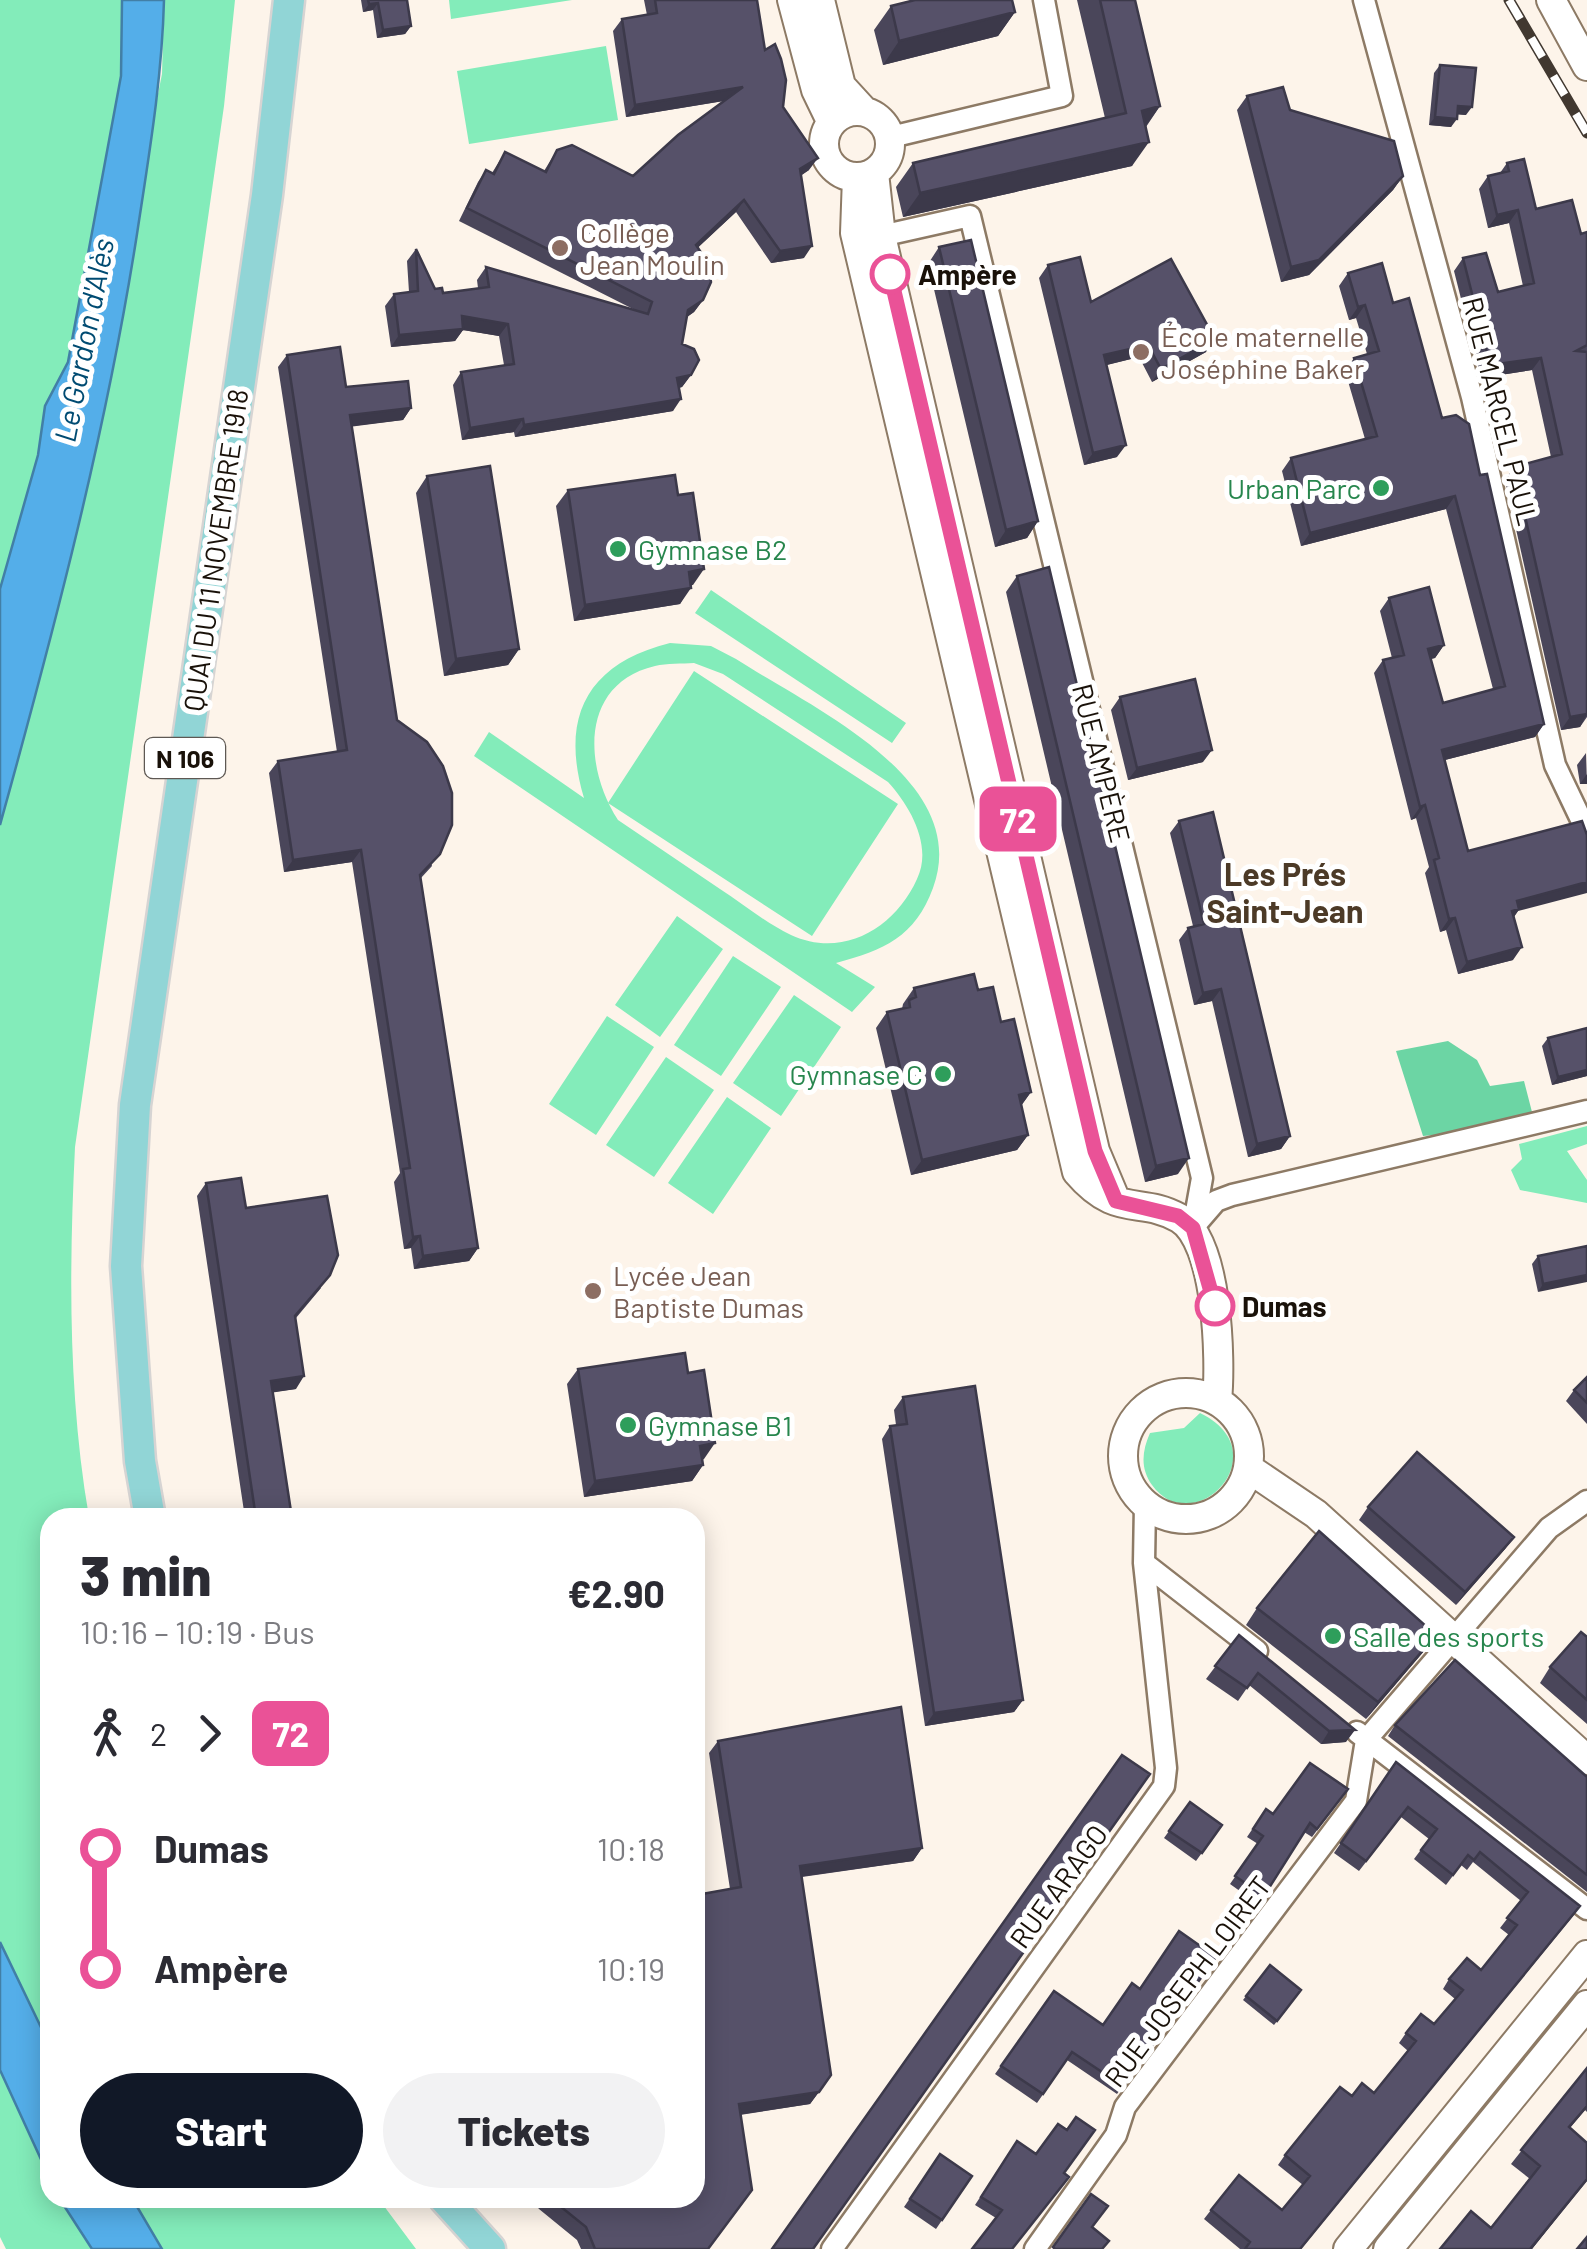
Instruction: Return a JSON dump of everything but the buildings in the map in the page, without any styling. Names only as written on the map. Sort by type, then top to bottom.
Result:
[{"type":"main road","name":"QUAI DU 11 NOVEMBRE 1918","points":[[148,1508],[140,1462],[126,1266],[134,1105],[267,195],[288,0]]},
{"type":"main road","points":[[453,2208],[490,2249]]},
{"type":"street","points":[[792,0],[816,90],[831,122]]},
{"type":"street","points":[[820,0],[841,86],[863,110]]},
{"type":"street","points":[[891,138],[1062,96],[1044,0]]},
{"type":"street","name":"RUE MARCEL PAUL","points":[[1364,0],[1472,397],[1555,765],[1587,832]]},
{"type":"street","points":[[1551,0],[1587,66]]},
{"type":"street","points":[[866,175],[835,169],[827,160],[823,146],[831,122],[846,111],[863,110],[878,116],[891,138],[888,159],[866,175],[855,233],[1077,1172],[1094,1192],[1178,1216],[1193,1228],[1205,1210],[1232,1195],[1587,1110]]},
{"type":"street","points":[[866,175],[1095,1151],[1116,1201]]},
{"type":"street","name":"RUE AMPÈRE","points":[[880,236],[970,216],[1202,1178],[1193,1228],[1222,1342],[1218,1401]]},
{"type":"street","points":[[1173,1394],[1202,1395],[1218,1401],[1238,1419],[1246,1436],[1248,1468],[1238,1491],[1211,1514],[1185,1519],[1145,1504],[1124,1468],[1126,1438],[1134,1420],[1147,1407],[1173,1394]]},
{"type":"street","points":[[1248,1468],[1316,1514],[1587,1760]]},
{"type":"street","points":[[1366,1740],[1548,1528],[1587,1501]]},
{"type":"street","name":"RUE ARAGO","points":[[832,2249],[1164,1786],[1163,1734],[1144,1563],[1145,1504]]},
{"type":"street","points":[[1144,1563],[1277,1667]]},
{"type":"street","points":[[1336,1716],[1587,1909]]},
{"type":"street","name":"RUE JOSEPH LOIRET","points":[[1035,2249],[1116,2135],[1125,2107],[1356,1800],[1366,1740]]},
{"type":"street","points":[[1348,2249],[1587,1955]]},
{"type":"street","points":[[1388,2249],[1587,2005]]},
{"type":"green space","points":[[0,0],[122,0],[121,76],[68,362],[45,406],[38,455],[0,589]]},
{"type":"green space","points":[[164,0],[235,0],[224,106],[75,1147],[72,1332],[77,1425],[88,1508],[40,1508],[40,2025],[0,1942],[0,825],[42,672],[162,74]]},
{"type":"green space","points":[[449,0],[572,0],[451,19]]},
{"type":"green space","points":[[606,46],[618,120],[469,144],[457,71]]},
{"type":"green space","points":[[711,590],[906,723],[892,743],[695,613]]},
{"type":"green space","points":[[670,643],[711,646],[736,659],[877,751],[908,780],[929,813],[939,849],[926,905],[896,939],[836,963],[875,987],[852,1012],[474,756],[489,732],[584,798],[576,743],[586,698],[600,680],[641,652]],"holes":[[[694,663],[723,674],[888,782],[904,803],[921,840],[921,866],[907,896],[881,925],[848,941],[810,941],[791,935],[618,820],[599,777],[595,753],[595,730],[612,690],[630,676],[660,665]]]},
{"type":"green space","points":[[694,671],[898,804],[812,936],[608,803]]},
{"type":"green space","points":[[677,916],[723,949],[660,1037],[615,1005]]},
{"type":"green space","points":[[733,956],[781,987],[721,1076],[674,1045]]},
{"type":"green space","points":[[794,995],[841,1027],[781,1116],[733,1083]]},
{"type":"green space","points":[[607,1016],[654,1047],[596,1135],[549,1104]]},
{"type":"green space","points":[[1448,1041],[1477,1060],[1490,1086],[1524,1081],[1532,1112],[1467,1132],[1423,1136],[1396,1051]]},
{"type":"green space","points":[[666,1057],[714,1090],[654,1177],[606,1145]]},
{"type":"green space","points":[[727,1097],[771,1128],[713,1214],[668,1183]]},
{"type":"green space","points":[[1587,1126],[1587,1144],[1567,1151],[1587,1180],[1587,1203],[1520,1190],[1511,1170],[1522,1159],[1519,1144]]},
{"type":"green space","points":[[1200,1413],[1223,1430],[1233,1449],[1231,1468],[1222,1485],[1207,1498],[1189,1504],[1169,1500],[1152,1485],[1146,1472],[1147,1440],[1150,1433],[1184,1428]]},
{"type":"green space","points":[[0,2070],[40,2157],[40,2208],[65,2208],[92,2249],[6,2249],[0,2237]]},
{"type":"green space","points":[[138,2208],[385,2208],[416,2249],[162,2249]]},
{"type":"water","name":"Le Gardon d'Alès","points":[[122,0],[164,0],[158,88],[146,175],[94,457],[0,825],[0,589],[38,455],[45,406],[68,362],[121,76]]},
{"type":"water","points":[[0,1942],[40,2025],[40,2157],[0,2070]]},
{"type":"water","points":[[65,2208],[138,2208],[162,2249],[92,2249]]},
{"type":"railway","points":[[1509,0],[1587,133]]},
{"type":"bus line","name":"72","points":[[890,274],[1095,1151],[1116,1201],[1136,1209],[1178,1216],[1193,1228],[1215,1306]]},
{"type":"place","name":"Collège Jean Moulin","points":[[560,248]]},
{"type":"place","name":"Ampère","points":[[890,274]]},
{"type":"place","name":"École maternelle Joséphine Baker","points":[[1141,352]]},
{"type":"place","name":"Urban Parc","points":[[1381,488]]},
{"type":"place","name":"Gymnase B2","points":[[618,549]]},
{"type":"place","name":"Gymnase C","points":[[943,1074]]},
{"type":"place","name":"Lycée Jean Baptiste Dumas","points":[[593,1291]]},
{"type":"place","name":"Dumas","points":[[1215,1306]]},
{"type":"place","name":"Gymnase B1","points":[[628,1425]]},
{"type":"place","name":"Salle des sports","points":[[1333,1636]]},
{"type":"district","name":"Les Prés Saint-Jean","points":[[1285,892]]}]
